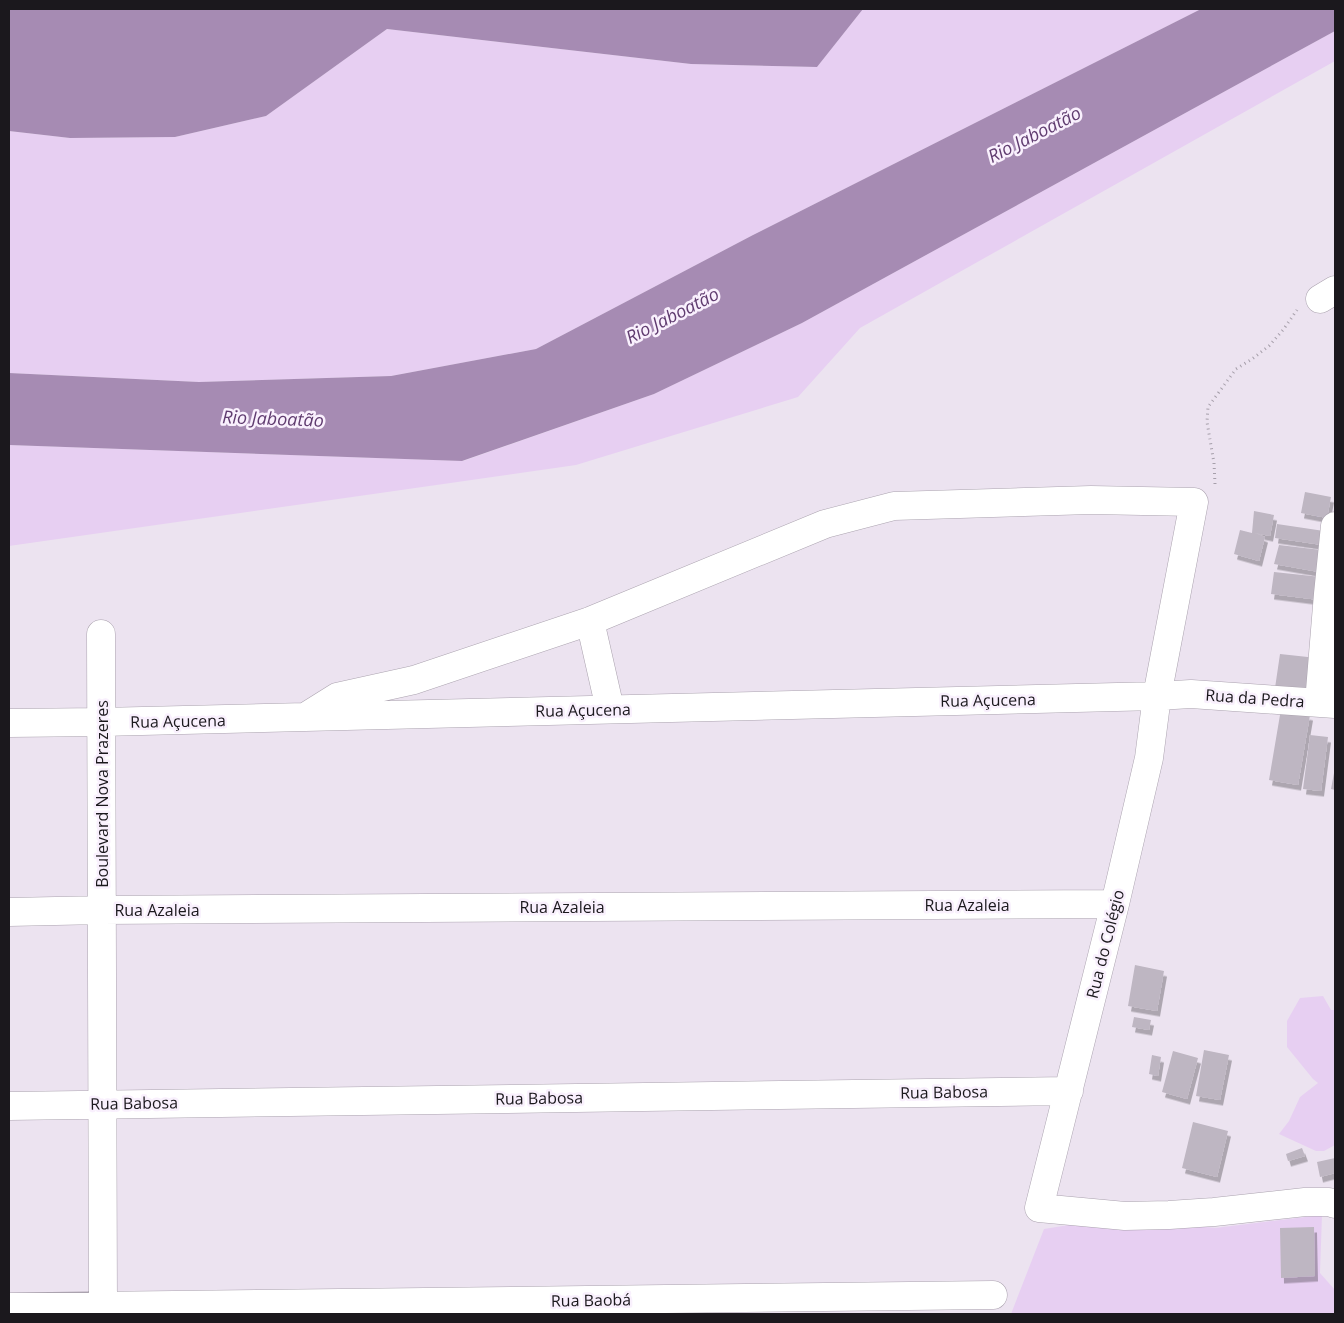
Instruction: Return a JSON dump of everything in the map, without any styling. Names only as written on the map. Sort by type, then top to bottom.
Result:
[{"type":"street","name":"Rua do Colégio","points":[[590,621],[825,524],[894,506],[1091,500],[1194,502],[1166,695],[1039,1208],[1125,1216],[1214,1212],[1305,1202],[1329,1202],[1335,1204]]},
{"type":"street","points":[[1327,703],[1328,594],[1335,526]]},
{"type":"street","points":[[305,717],[337,697],[414,680],[590,621],[610,709]]},
{"type":"street","name":"Boulevard Nova Prazeres","points":[[101,634],[103,1310]]},
{"type":"street","name":"Rua da Pedra","points":[[1166,695],[1191,694],[1327,703]]},
{"type":"street","name":"Rua Açucena","points":[[9,723],[1166,695]]},
{"type":"street","name":"Rua Azaleia","points":[[9,912],[1115,904]]},
{"type":"street","name":"Rua Babosa","points":[[9,1106],[1069,1091]]},
{"type":"street","name":"Rua Baobá","points":[[9,1307],[103,1310],[993,1295]]},
{"type":"path","points":[[1215,485],[1214,463],[1207,422],[1208,406],[1236,369],[1269,346],[1283,330],[1297,309],[1328,294]]},
{"type":"shaded area","points":[[863,9],[1201,9],[753,235],[536,349],[391,376],[199,382],[9,373],[9,131],[70,138],[175,137],[266,116],[387,29],[691,64],[817,67]]},
{"type":"shaded area","points":[[1335,31],[1335,61],[860,328],[798,397],[576,465],[9,546],[9,445],[463,461],[654,394],[802,323]]},
{"type":"shaded area","points":[[1323,996],[1331,1010],[1335,1010],[1335,1145],[1324,1151],[1316,1151],[1279,1134],[1289,1121],[1300,1097],[1318,1083],[1287,1047],[1287,1021],[1300,998]]},
{"type":"shaded area","points":[[1322,1215],[1320,1273],[1335,1290],[1335,1314],[1011,1314],[1044,1229],[1125,1216],[1215,1228]]},
{"type":"water","points":[[9,9],[863,9],[817,67],[691,64],[387,29],[266,116],[175,137],[70,138],[9,131]]},
{"type":"water","name":"Rio Jaboatão","points":[[1201,9],[1335,9],[1335,31],[802,323],[654,394],[462,461],[9,445],[9,373],[199,382],[391,376],[536,349],[753,235]]},
{"type":"building","points":[[1305,492],[1331,497],[1327,518],[1301,513]]},
{"type":"building","points":[[1254,511],[1274,515],[1270,536],[1255,533],[1265,537],[1259,561],[1234,554],[1240,530],[1252,533]]},
{"type":"building","points":[[1277,524],[1324,531],[1322,545],[1275,538]]},
{"type":"building","points":[[1279,545],[1321,550],[1319,572],[1274,564]]},
{"type":"building","points":[[1274,572],[1321,577],[1319,600],[1271,594]]},
{"type":"building","points":[[1280,654],[1317,658],[1312,693],[1275,688]]},
{"type":"building","points":[[1281,709],[1310,715],[1298,785],[1269,780]]},
{"type":"building","points":[[1310,735],[1328,737],[1321,791],[1303,789]]},
{"type":"building","points":[[1335,773],[1335,790],[1331,789]]},
{"type":"building","points":[[1135,965],[1164,971],[1157,1011],[1128,1006]]},
{"type":"building","points":[[1134,1017],[1151,1020],[1149,1030],[1132,1027]]},
{"type":"building","points":[[1204,1050],[1229,1055],[1220,1100],[1196,1096]]},
{"type":"building","points":[[1173,1051],[1198,1058],[1187,1099],[1162,1092]]},
{"type":"building","points":[[1152,1055],[1161,1057],[1158,1076],[1149,1074]]},
{"type":"building","points":[[1193,1122],[1228,1131],[1217,1177],[1182,1168]]},
{"type":"building","points":[[1302,1148],[1305,1156],[1288,1161],[1286,1154]]},
{"type":"building","points":[[1335,1158],[1335,1173],[1320,1177],[1317,1162]]},
{"type":"building","points":[[1314,1227],[1315,1276],[1281,1278],[1280,1228]]}]
